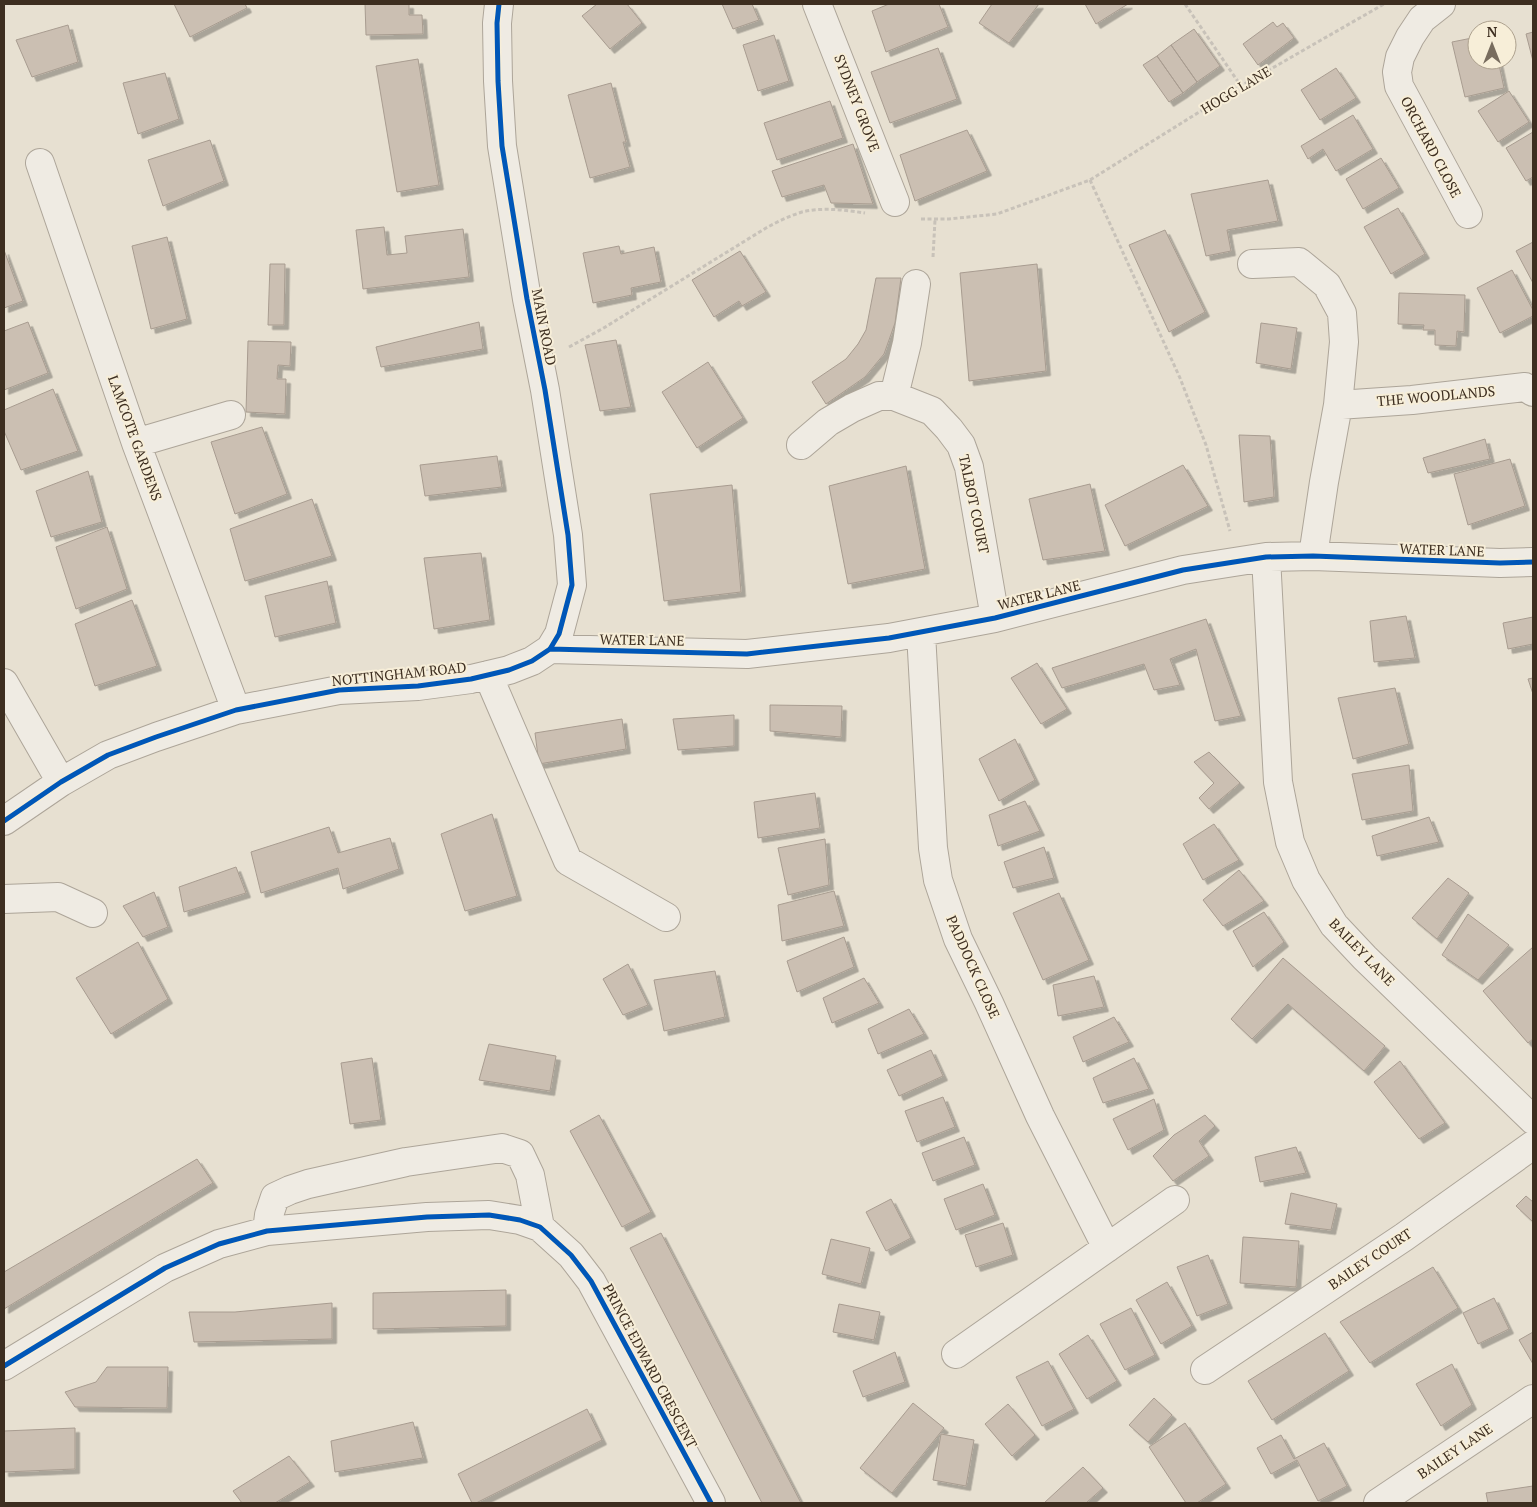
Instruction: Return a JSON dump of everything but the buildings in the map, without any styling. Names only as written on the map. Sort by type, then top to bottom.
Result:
[{"type":"street","name":"MAIN ROAD","points":[[499,4],[498,81],[502,146],[545,390],[568,535],[572,585],[559,634],[550,649]]},
{"type":"street","name":"SYDNEY GROVE","points":[[817,4],[844,70],[884,208]]},
{"type":"street","name":"ORCHARD CLOSE","points":[[1441,4],[1422,19],[1410,37],[1400,57],[1397,72],[1398,86],[1468,214]]},
{"type":"street","name":"LAMCOTE GARDENS","points":[[40,163],[136,443],[236,710]]},
{"type":"street","points":[[1252,264],[1299,262],[1327,285],[1342,313],[1344,342],[1338,405],[1313,556]]},
{"type":"street","points":[[801,445],[828,422],[852,408],[879,396],[894,396],[907,343],[916,284]]},
{"type":"street","name":"THE WOODLANDS","points":[[1338,405],[1412,400],[1525,387],[1533,392]]},
{"type":"street","name":"TALBOT COURT","points":[[894,396],[932,411],[961,445],[969,467],[995,618]]},
{"type":"street","points":[[136,443],[231,415]]},
{"type":"street","name":"WATER LANE","points":[[550,649],[747,654],[889,638],[995,618],[1183,570],[1266,557],[1313,556],[1500,563],[1533,562]]},
{"type":"street","name":"BAILEY LANE","points":[[1266,557],[1278,782],[1290,842],[1306,880],[1334,925],[1365,958],[1533,1120]]},
{"type":"street","name":"PADDOCK CLOSE","points":[[921,633],[933,848],[938,880],[958,940],[1040,1116],[1107,1248]]},
{"type":"street","name":"NOTTINGHAM ROAD","points":[[4,822],[61,782],[108,755],[236,710],[339,690],[418,686],[471,679],[509,670],[532,661],[550,649]]},
{"type":"street","points":[[488,675],[568,861],[666,917]]},
{"type":"street","points":[[4,683],[61,782]]},
{"type":"street","points":[[4,899],[58,897],[93,913]]},
{"type":"street","name":"BAILEY COURT","points":[[1205,1370],[1404,1237],[1533,1145]]},
{"type":"street","points":[[267,1231],[269,1215],[275,1197],[290,1190],[308,1184],[406,1162],[502,1148],[520,1154],[530,1174],[540,1227]]},
{"type":"street","points":[[956,1354],[1175,1200]]},
{"type":"street","name":"PRINCE EDWARD CRESCENT","points":[[4,1366],[165,1268],[219,1244],[267,1231],[427,1217],[489,1215],[520,1220],[540,1227],[571,1255],[591,1281],[711,1503]]},
{"type":"street","name":"BAILEY LANE","points":[[1378,1503],[1533,1399]]},
{"type":"path","points":[[1185,4],[1242,86]]},
{"type":"path","points":[[1090,180],[1187,394],[1206,445],[1238,561]]},
{"type":"path","points":[[539,363],[602,329],[766,228],[792,216],[804,212],[837,209],[884,208]]},
{"type":"cycle path","points":[[4,821],[61,782],[108,755],[236,710],[339,690],[418,686],[471,679],[509,670],[532,661],[550,649],[559,634],[572,585],[568,535],[545,390],[527,299],[502,146],[498,81],[497,23],[499,4]]},
{"type":"cycle path","points":[[550,649],[747,654],[889,638],[995,618],[1183,570],[1266,557],[1313,556],[1500,563],[1533,562]]},
{"type":"cycle path","points":[[4,1366],[165,1268],[219,1244],[267,1231],[427,1217],[489,1215],[520,1220],[540,1227],[571,1255],[591,1281],[711,1503]]}]
